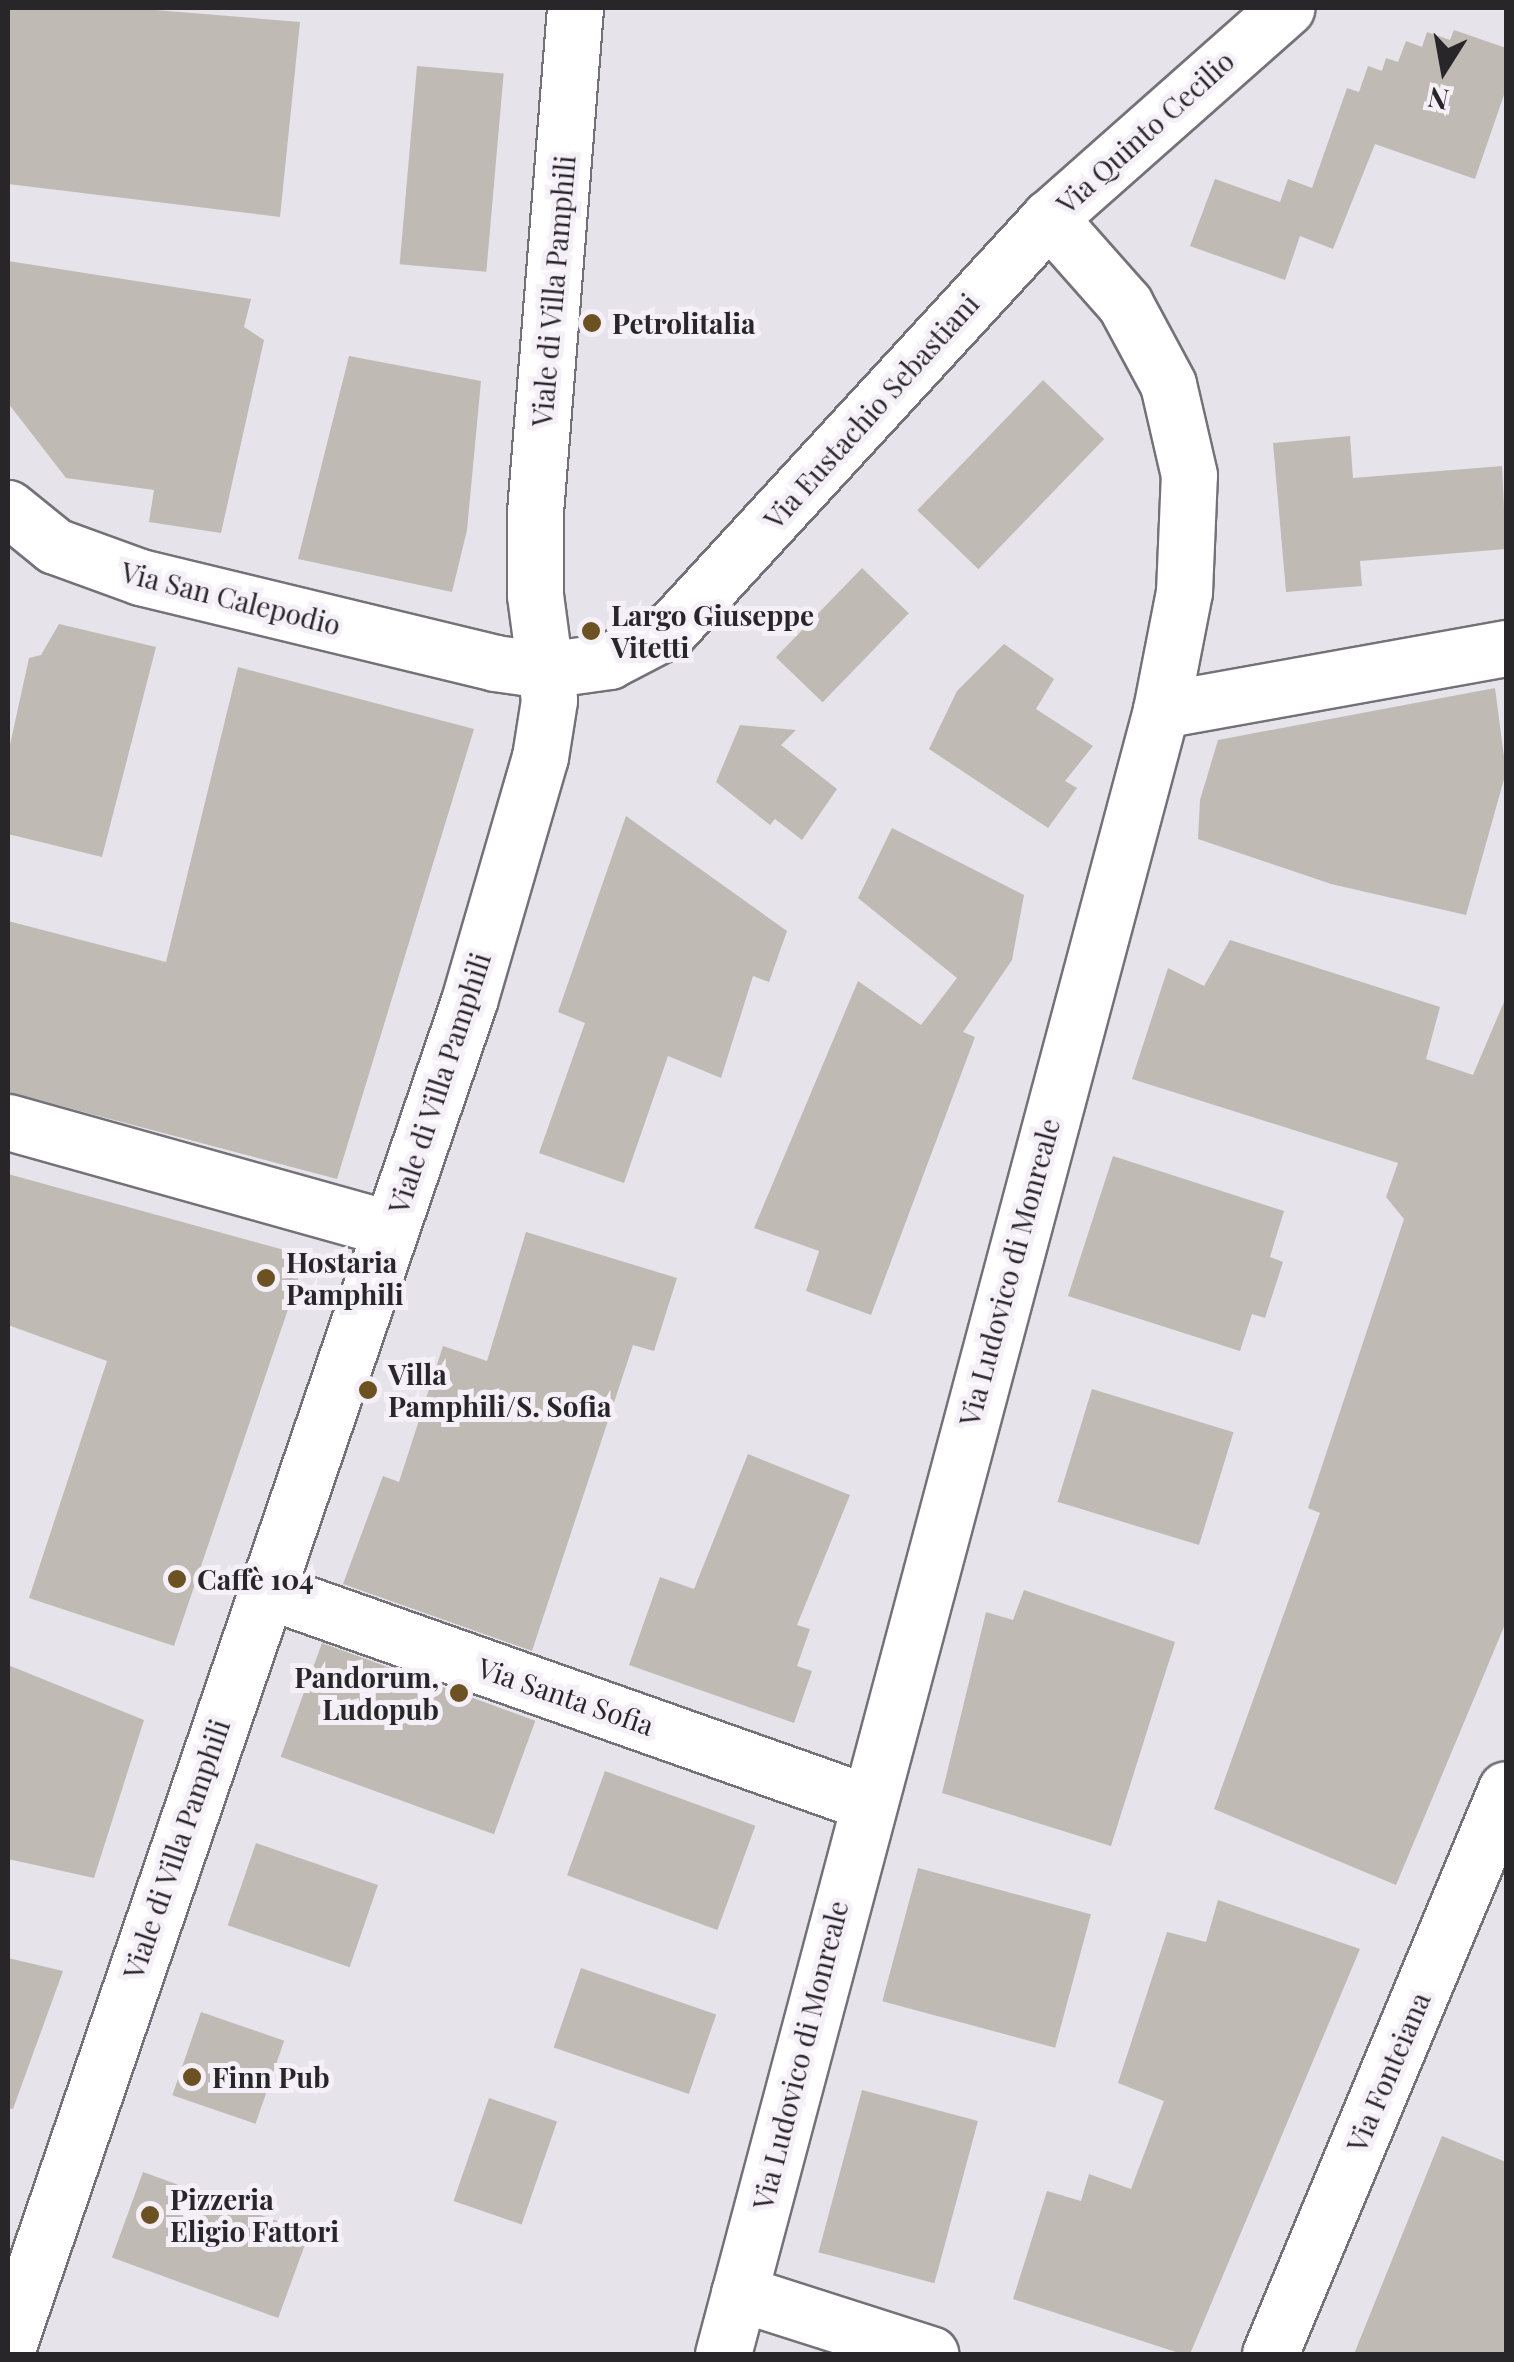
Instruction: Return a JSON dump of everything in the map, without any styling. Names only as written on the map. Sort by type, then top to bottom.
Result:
[{"type":"street","name":"Viale di Villa Pamphili","points":[[8,2346],[29,2214],[266,1590],[390,1229],[530,792],[548,714],[535,512],[575,8]]},
{"type":"street","name":"Via Quinto Cecilio","points":[[1050,218],[1286,8]]},
{"type":"street","name":"Via Eustachio Sebastiani","points":[[545,670],[627,654],[694,606],[1050,218]]},
{"type":"street","name":"Via Ludovico di Monreale","points":[[723,2354],[866,1802],[1162,710],[1188,539],[1178,417],[1142,328],[1050,218]]},
{"type":"street","name":"Via San Calepodio","points":[[8,508],[55,546],[118,570],[470,658],[545,670]]},
{"type":"street","points":[[1162,710],[1506,648]]},
{"type":"street","points":[[8,1122],[390,1229]]},
{"type":"street","name":"Via Santa Sofia","points":[[266,1590],[866,1802]]},
{"type":"street","name":"Via Fonteiana","points":[[1270,2354],[1506,1789]]},
{"type":"street","points":[[739,2293],[930,2354]]},
{"type":"building","points":[[8,8],[131,8],[300,22],[280,217],[8,184]]},
{"type":"building","points":[[1454,30],[1506,48],[1506,89],[1475,179],[1375,144],[1333,249],[1300,236],[1285,280],[1190,246],[1215,179],[1280,202],[1288,179],[1312,188],[1347,88],[1359,92],[1368,66],[1382,71],[1386,58],[1398,62],[1406,41],[1422,47],[1427,32],[1450,40]]},
{"type":"building","points":[[417,66],[504,74],[486,272],[400,264]]},
{"type":"building","points":[[8,261],[251,299],[244,327],[264,340],[221,533],[149,522],[154,490],[66,478],[8,403]]},
{"type":"building","points":[[349,356],[481,381],[467,530],[452,592],[298,559]]},
{"type":"building","points":[[1043,380],[1104,439],[978,569],[917,510]]},
{"type":"building","points":[[1350,436],[1353,478],[1502,466],[1506,549],[1360,561],[1362,586],[1286,592],[1273,443]]},
{"type":"building","points":[[862,568],[909,613],[823,702],[776,657]]},
{"type":"building","points":[[59,624],[156,647],[102,857],[8,834],[8,754],[29,658],[41,655]]},
{"type":"building","points":[[1004,644],[1054,679],[1036,709],[1093,746],[1065,781],[1077,788],[1048,828],[929,749],[957,691]]},
{"type":"building","points":[[238,667],[474,729],[337,1179],[8,1092],[8,921],[166,962]]},
{"type":"building","points":[[1495,688],[1506,772],[1466,915],[1331,884],[1198,839],[1200,800],[1218,740]]},
{"type":"building","points":[[740,725],[796,730],[781,745],[837,789],[802,840],[775,819],[770,825],[716,782]]},
{"type":"building","points":[[626,816],[787,931],[769,982],[753,976],[721,1078],[668,1056],[624,1183],[539,1153],[585,1023],[558,1012]]},
{"type":"building","points":[[892,828],[1024,895],[1012,960],[963,1032],[975,1037],[871,1315],[806,1291],[819,1251],[754,1228],[858,981],[921,1025],[957,978],[858,898]]},
{"type":"building","points":[[1230,940],[1440,1007],[1426,1059],[1473,1075],[1506,997],[1506,1622],[1396,1885],[1214,1809],[1320,1513],[1308,1508],[1404,1219],[1386,1197],[1398,1163],[1132,1079],[1168,968],[1204,986]]},
{"type":"building","points":[[1113,1156],[1284,1211],[1270,1257],[1283,1262],[1265,1318],[1252,1314],[1240,1351],[1068,1296]]},
{"type":"building","points":[[8,1174],[306,1256],[174,1646],[29,1598],[107,1361],[8,1325]]},
{"type":"building","points":[[526,1232],[677,1278],[654,1351],[633,1345],[532,1651],[343,1584],[383,1476],[399,1482],[443,1346],[487,1361]]},
{"type":"building","points":[[1092,1389],[1234,1432],[1199,1545],[1058,1502]]},
{"type":"building","points":[[748,1454],[850,1495],[797,1625],[810,1629],[797,1666],[812,1671],[794,1723],[629,1665],[660,1577],[694,1589]]},
{"type":"building","points":[[1024,1590],[1175,1642],[1111,1846],[942,1793],[986,1612],[1013,1620]]},
{"type":"building","points":[[322,1643],[535,1721],[494,1834],[281,1757]]},
{"type":"building","points":[[8,1665],[144,1720],[94,1878],[8,1859]]},
{"type":"building","points":[[605,1771],[755,1826],[717,1930],[567,1875]]},
{"type":"building","points":[[256,1843],[378,1885],[350,1967],[228,1925]]},
{"type":"building","points":[[918,1868],[1091,1914],[1055,2048],[882,2001]]},
{"type":"building","points":[[1218,1900],[1360,1949],[1190,2354],[1182,2354],[1013,2299],[1047,2191],[1081,2201],[1089,2174],[1131,2189],[1164,2101],[1118,2083],[1167,1932],[1206,1942]]},
{"type":"building","points":[[8,1958],[63,1971],[13,2109],[8,2108]]},
{"type":"building","points":[[581,1968],[716,2015],[689,2094],[554,2047]]},
{"type":"building","points":[[201,2012],[284,2041],[256,2124],[172,2095]]},
{"type":"building","points":[[862,2090],[978,2121],[934,2283],[819,2252]]},
{"type":"building","points":[[489,2098],[557,2121],[522,2225],[454,2201]]},
{"type":"building","points":[[1442,2136],[1506,2162],[1506,2354],[1354,2354]]},
{"type":"building","points":[[143,2172],[309,2233],[278,2318],[112,2258]]},
{"type":"place","name":"Petrolitalia","points":[[592,323]]},
{"type":"place","name":"Largo Giuseppe Vitetti","points":[[591,631]]},
{"type":"place","name":"Hostaria Pamphili","points":[[266,1278]]},
{"type":"place","name":"Villa Pamphili/S. Sofia","points":[[368,1390]]},
{"type":"place","name":"Caffè 104","points":[[177,1579]]},
{"type":"place","name":"Pandorum, Ludopub","points":[[459,1693]]},
{"type":"place","name":"Finn Pub","points":[[192,2077]]},
{"type":"place","name":"Pizzeria Eligio Fattori","points":[[150,2215]]}]
